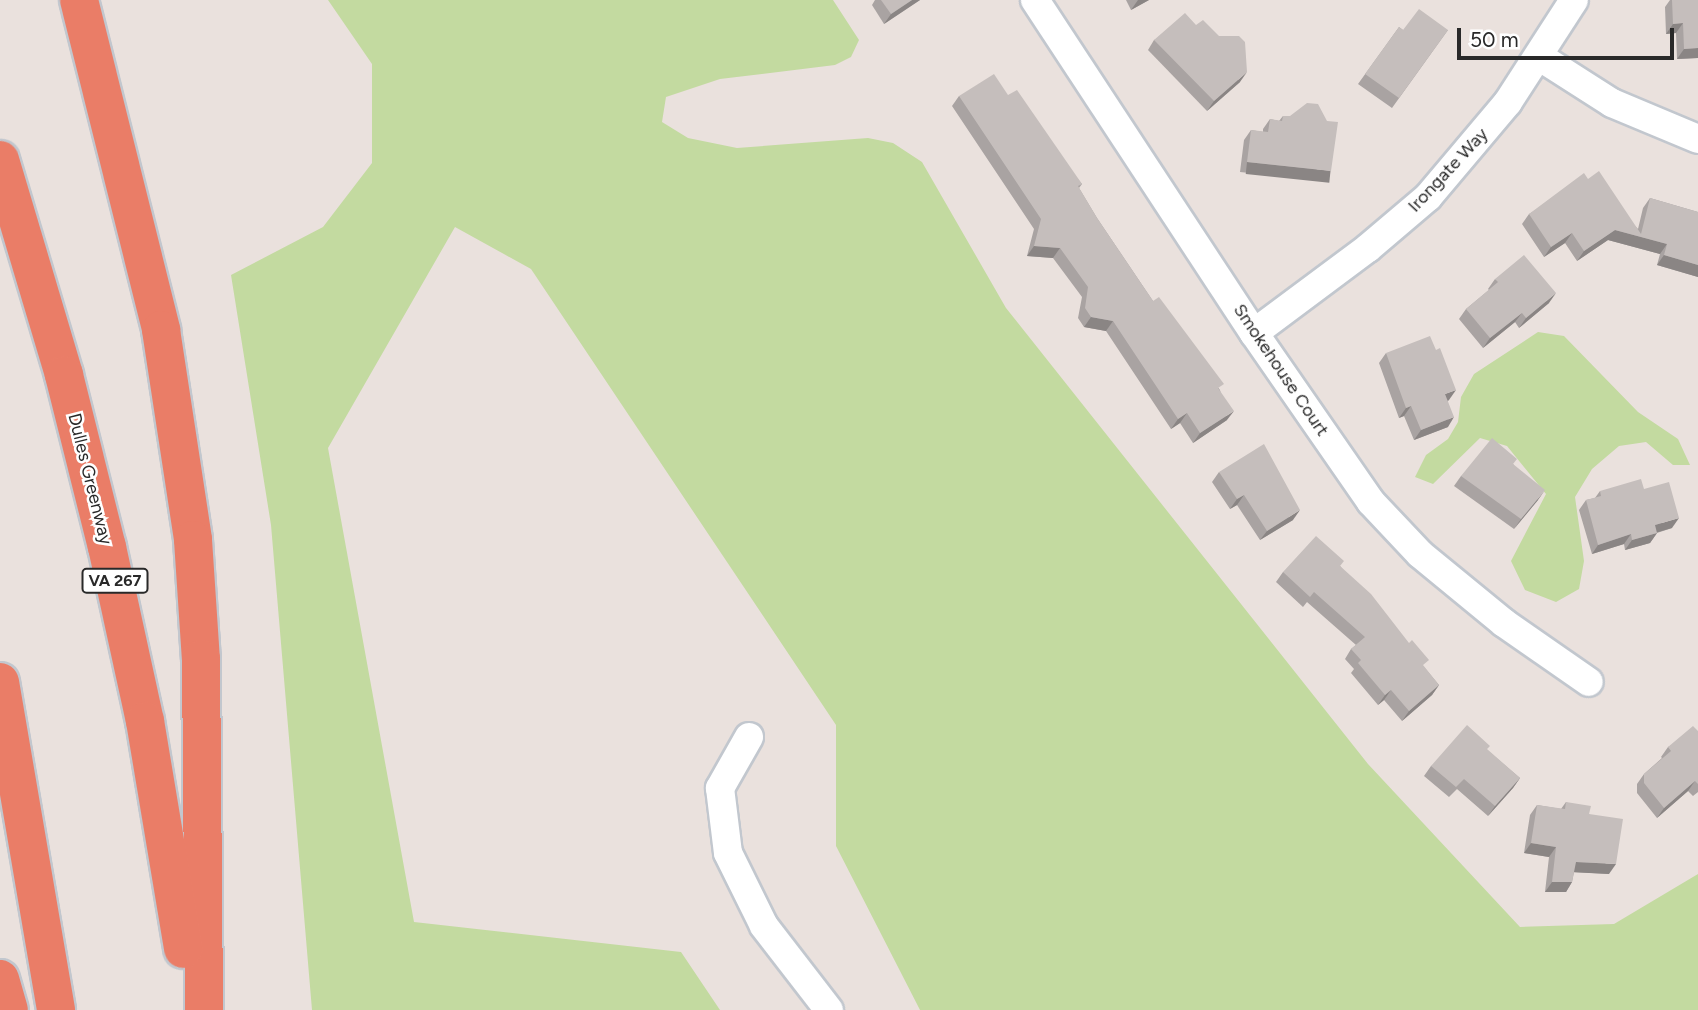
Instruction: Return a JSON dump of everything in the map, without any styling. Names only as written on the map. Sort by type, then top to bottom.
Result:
[{"type":"highway","points":[[79,0],[161,330],[193,540],[201,660],[204,1010]]},
{"type":"highway","name":"Dulles Greenway","points":[[0,160],[64,375],[107,547],[145,721],[192,1010]]},
{"type":"highway","points":[[0,682],[56,1010]]},
{"type":"highway","points":[[0,979],[9,1010]]},
{"type":"street","name":"Smokehouse Court","points":[[1035,0],[1254,333],[1371,502],[1420,554],[1504,623],[1589,682]]},
{"type":"street","name":"Irongate Way","points":[[1254,333],[1368,248],[1428,197],[1540,57],[1574,0]]},
{"type":"street","points":[[1540,57],[1612,103],[1698,139]]},
{"type":"street","points":[[749,737],[720,788],[728,853],[764,926],[829,1010]]},
{"type":"green space","points":[[328,0],[833,0],[859,40],[851,57],[835,65],[720,79],[666,97],[662,122],[688,138],[737,148],[868,138],[893,143],[922,162],[1006,308],[1368,764],[1520,927],[1614,924],[1698,874],[1698,1010],[920,1010],[836,846],[836,725],[531,269],[455,227],[328,448],[414,922],[681,952],[720,1010],[312,1010],[271,525],[231,275],[323,227],[372,163],[372,64]]},
{"type":"green space","points":[[1538,332],[1564,336],[1638,412],[1678,439],[1690,465],[1673,465],[1646,442],[1619,446],[1592,469],[1575,497],[1584,561],[1579,589],[1556,602],[1525,590],[1511,561],[1546,494],[1507,446],[1480,438],[1433,484],[1415,477],[1426,455],[1448,439],[1458,422],[1461,397],[1474,374]]},
{"type":"building","points":[[881,0],[912,0],[891,14]]},
{"type":"building","points":[[1672,0],[1698,0],[1698,48],[1684,49],[1683,23],[1673,24]]},
{"type":"building","points":[[1419,9],[1448,30],[1399,98],[1365,74],[1399,27],[1403,30]]},
{"type":"building","points":[[1185,13],[1196,25],[1203,20],[1219,36],[1239,36],[1245,42],[1247,72],[1214,101],[1154,40]]},
{"type":"building","points":[[994,74],[1008,95],[1017,90],[1082,184],[1078,186],[1097,218],[1153,301],[1159,297],[1224,384],[1218,388],[1234,411],[1200,433],[1187,413],[1178,419],[1113,321],[1091,317],[1085,308],[1088,287],[1060,248],[1034,246],[1041,219],[959,96]]},
{"type":"building","points":[[1307,103],[1318,104],[1327,121],[1338,122],[1331,171],[1247,162],[1251,130],[1268,132],[1270,119],[1282,121],[1283,116],[1290,116]]},
{"type":"building","points":[[1599,171],[1641,234],[1650,198],[1698,212],[1698,265],[1664,255],[1667,244],[1615,230],[1584,251],[1572,233],[1551,247],[1529,214],[1584,173],[1588,179]]},
{"type":"building","points":[[1524,255],[1556,293],[1526,318],[1522,313],[1490,338],[1466,309],[1498,282],[1495,279]]},
{"type":"building","points":[[1430,336],[1436,350],[1440,348],[1456,390],[1445,394],[1454,417],[1421,430],[1411,406],[1406,408],[1386,353]]},
{"type":"building","points":[[1492,438],[1517,459],[1513,464],[1545,490],[1521,519],[1461,476]]},
{"type":"building","points":[[1264,444],[1300,510],[1267,531],[1244,495],[1237,499],[1219,472]]},
{"type":"building","points":[[1641,479],[1644,489],[1669,482],[1679,518],[1655,525],[1657,533],[1632,540],[1631,534],[1598,545],[1586,500],[1601,496],[1600,491]]},
{"type":"building","points":[[1316,536],[1344,561],[1340,566],[1371,594],[1409,643],[1412,640],[1429,660],[1423,665],[1439,685],[1409,711],[1391,690],[1385,695],[1358,663],[1361,660],[1351,649],[1365,637],[1314,592],[1310,597],[1283,572]]},
{"type":"building","points":[[1467,725],[1490,746],[1487,749],[1520,778],[1495,806],[1464,779],[1456,787],[1431,766]]},
{"type":"building","points":[[1693,726],[1698,731],[1698,784],[1695,781],[1664,808],[1644,783],[1644,774],[1671,751],[1668,747]]},
{"type":"building","points":[[1566,802],[1591,806],[1589,814],[1623,819],[1616,864],[1576,862],[1572,882],[1552,882],[1556,847],[1531,843],[1537,805],[1565,809]]}]
